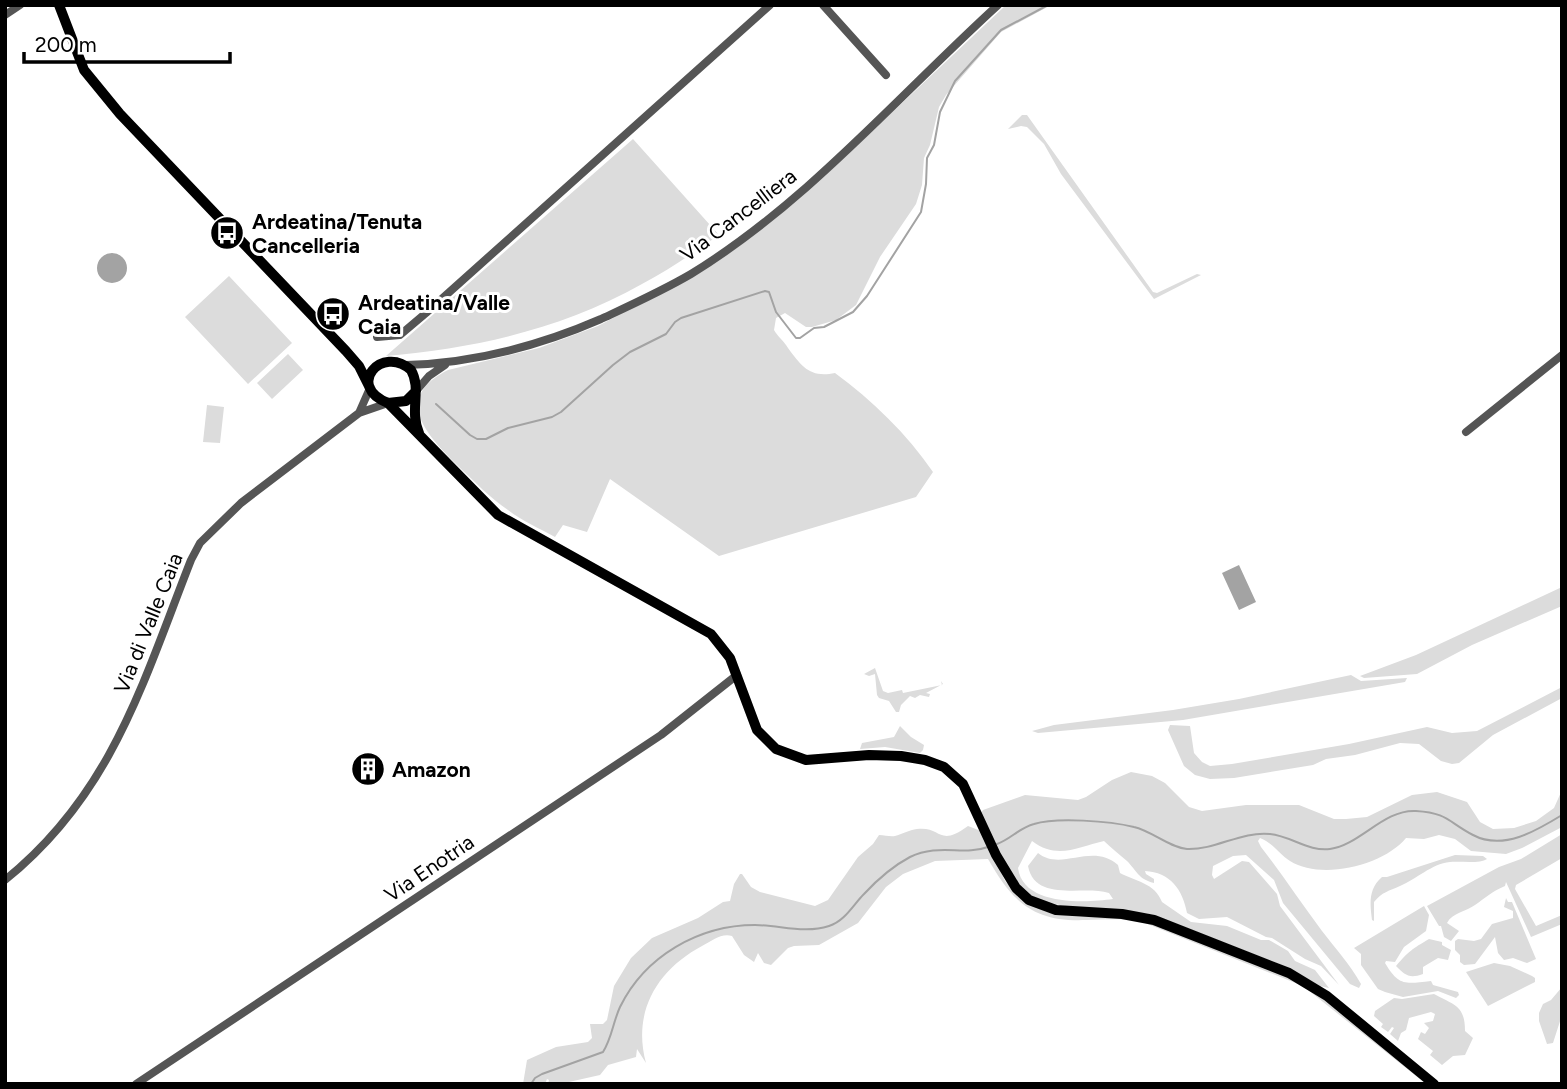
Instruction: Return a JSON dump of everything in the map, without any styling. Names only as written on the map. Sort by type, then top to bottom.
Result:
[{"type":"main road","points":[[58,5],[84,70],[120,114],[346,351],[359,366],[377,398],[388,403],[500,517],[708,632],[727,653],[757,730],[776,749],[811,760],[886,755],[935,763],[952,772],[960,780],[996,855],[1022,895],[1040,906],[1061,911],[1122,914],[1154,920],[1298,977],[1327,996],[1434,1084]]},
{"type":"main road","points":[[346,351],[362,360],[406,365],[413,373],[416,391],[414,414],[421,437]]},
{"type":"main road","points":[[370,388],[370,372],[380,364]]},
{"type":"main road","points":[[388,403],[406,401],[416,391]]},
{"type":"street","points":[[5,15],[20,5]]},
{"type":"street","points":[[377,337],[400,335],[770,5]]},
{"type":"street","points":[[823,5],[886,75]]},
{"type":"street","name":"Via Cancelliera","points":[[406,365],[447,363],[523,348],[554,338],[640,301],[689,275],[758,226],[806,187],[998,5]]},
{"type":"street","points":[[1466,432],[1562,355]]},
{"type":"street","name":"Via Cancelliera","points":[[416,391],[429,376],[447,363]]},
{"type":"street","name":"Via di Valle Caia","points":[[359,413],[370,388]]},
{"type":"street","name":"Via di Valle Caia","points":[[5,880],[28,862],[57,830],[103,767],[127,722],[200,543],[241,503],[359,413],[388,403]]},
{"type":"street","name":"Via Enotria","points":[[136,1084],[661,735],[737,675]]},
{"type":"shaded area","points":[[1006,5],[1051,5],[1001,32],[946,95],[939,107],[924,158],[922,185],[916,204],[880,257],[856,305],[836,320],[812,327],[806,327],[785,313],[776,318],[774,330],[802,366],[819,374],[835,373],[849,383],[888,418],[923,458],[933,472],[916,497],[719,556],[610,479],[587,532],[563,525],[555,537],[519,518],[495,500],[436,443],[420,418],[418,406],[421,393],[431,381],[448,370],[539,348],[598,326],[699,273],[745,242],[830,171]]},
{"type":"shaded area","points":[[1022,115],[1027,115],[1153,292],[1157,293],[1197,274],[1201,275],[1154,299],[1061,174],[1044,144],[1027,127],[1008,129]]},
{"type":"shaded area","points":[[633,139],[719,235],[652,279],[581,313],[485,342],[386,356]]},
{"type":"shaded area","points":[[112,253],[123,257],[127,268],[123,279],[112,283],[101,279],[97,268],[101,257]]},
{"type":"shaded area","points":[[229,276],[292,343],[248,384],[185,317]]},
{"type":"shaded area","points":[[288,354],[303,370],[272,399],[257,383]]},
{"type":"shaded area","points":[[207,405],[224,407],[220,443],[203,442]]},
{"type":"shaded area","points":[[1239,565],[1256,602],[1239,610],[1222,573]]},
{"type":"shaded area","points":[[1562,587],[1562,606],[1472,645],[1417,674],[1364,678],[1360,676],[1416,655]]},
{"type":"shaded area","points":[[875,668],[883,691],[888,693],[902,690],[903,693],[941,685],[926,693],[930,694],[929,697],[910,696],[901,705],[899,712],[896,712],[889,701],[877,695],[875,674],[864,674]]},
{"type":"shaded area","points":[[1351,675],[1361,681],[1407,678],[1405,682],[1183,720],[1038,733],[1032,731],[1054,725],[1239,699]]},
{"type":"shaded area","points":[[1562,687],[1562,698],[1493,735],[1459,763],[1452,764],[1441,761],[1419,744],[1400,743],[1355,755],[1326,759],[1313,765],[1234,778],[1210,779],[1195,775],[1184,766],[1168,730],[1170,725],[1190,726],[1194,753],[1202,762],[1210,766],[1232,764],[1349,744],[1427,727],[1452,733],[1477,731]]},
{"type":"shaded area","points":[[900,726],[924,745],[920,753],[885,747],[860,749],[862,743],[894,737]]},
{"type":"shaded area","points":[[1131,772],[1152,776],[1165,783],[1189,807],[1202,811],[1246,805],[1299,805],[1334,819],[1346,819],[1367,817],[1412,795],[1437,792],[1467,802],[1480,822],[1493,829],[1514,828],[1536,821],[1554,808],[1562,790],[1562,827],[1506,854],[1471,851],[1455,839],[1439,835],[1424,839],[1406,838],[1383,856],[1335,870],[1303,867],[1290,861],[1260,838],[1258,841],[1261,847],[1352,970],[1361,984],[1359,988],[1350,984],[1283,903],[1274,880],[1246,855],[1233,856],[1213,866],[1214,879],[1242,861],[1249,862],[1277,894],[1280,906],[1339,985],[1321,966],[1272,938],[1227,917],[1199,919],[1187,913],[1179,890],[1174,884],[1154,872],[1145,871],[1154,879],[1154,883],[1144,879],[1104,841],[1059,851],[1041,847],[1032,841],[1018,868],[1022,880],[1043,896],[1072,901],[1113,899],[1109,893],[1099,891],[1050,889],[1040,885],[1032,877],[1028,866],[1038,853],[1057,860],[1087,856],[1108,859],[1118,865],[1120,873],[1150,887],[1162,902],[1191,922],[1227,926],[1261,940],[1269,940],[1288,951],[1295,961],[1315,970],[1329,988],[1320,986],[1287,967],[1154,915],[1051,903],[1037,899],[1019,886],[1000,856],[981,813],[983,810],[1025,795],[1078,800]]},
{"type":"shaded area","points":[[968,826],[981,831],[1005,881],[1025,902],[1047,912],[1071,916],[1141,919],[1303,983],[1430,1084],[1426,1084],[1303,986],[1140,921],[1068,920],[1039,913],[1016,898],[988,859],[935,861],[903,874],[886,887],[858,923],[819,945],[788,948],[771,965],[764,963],[758,953],[754,962],[744,955],[732,936],[717,938],[672,967],[652,994],[643,1027],[646,1063],[637,1049],[636,1057],[608,1065],[600,1075],[560,1084],[548,1084],[547,1079],[545,1084],[523,1084],[527,1060],[556,1047],[588,1042],[592,1038],[590,1024],[603,1024],[607,1020],[614,986],[631,958],[652,938],[730,901],[734,884],[740,874],[751,887],[760,892],[815,906],[828,900],[858,857],[879,835],[895,836],[925,829],[945,836]]},
{"type":"shaded area","points":[[1562,834],[1562,858],[1516,885],[1515,889],[1536,926],[1562,915],[1562,924],[1531,937],[1506,882],[1505,886],[1452,917],[1447,923],[1459,931],[1451,941],[1444,937],[1441,926],[1427,906],[1499,867],[1521,859]]},
{"type":"shaded area","points":[[1455,855],[1483,856],[1487,859],[1443,863],[1386,892],[1374,902],[1374,921],[1372,920],[1372,892],[1382,877]]},
{"type":"shaded area","points":[[1506,898],[1508,902],[1512,902],[1536,959],[1527,963],[1513,958],[1504,960],[1498,953],[1495,937],[1475,964],[1464,965],[1455,950],[1455,941],[1481,939],[1492,924],[1513,918],[1513,911],[1504,907]]},
{"type":"shaded area","points":[[1424,906],[1429,915],[1426,931],[1404,947],[1395,962],[1385,963],[1394,976],[1403,982],[1431,981],[1433,985],[1458,992],[1456,998],[1438,991],[1403,997],[1378,989],[1361,965],[1361,954],[1354,948]]},
{"type":"shaded area","points":[[1429,939],[1442,942],[1442,945],[1451,950],[1448,960],[1438,958],[1423,967],[1423,974],[1414,976],[1405,974],[1396,966],[1411,951]]},
{"type":"shaded area","points":[[1494,963],[1510,966],[1532,976],[1535,982],[1488,1006],[1466,972]]},
{"type":"shaded area","points":[[1562,987],[1562,1015],[1553,1043],[1547,1044],[1539,1013],[1543,1004],[1551,1000]]},
{"type":"shaded area","points":[[1434,994],[1457,1007],[1463,1016],[1465,1031],[1473,1038],[1465,1055],[1453,1056],[1442,1065],[1430,1055],[1433,1051],[1418,1039],[1421,1032],[1425,1034],[1429,1028],[1424,1023],[1433,1021],[1435,1014],[1431,1012],[1409,1018],[1406,1030],[1401,1033],[1398,1041],[1390,1034],[1394,1028],[1388,1032],[1374,1016],[1375,1011],[1394,998]]},
{"type":"waterway","points":[[436,404],[470,435],[477,439],[486,439],[508,428],[552,417],[561,412],[613,365],[630,352],[666,334],[681,318],[765,291],[769,292],[776,312],[796,338],[800,338],[814,328],[824,327],[853,312],[867,296],[921,212],[927,158],[934,145],[940,112],[955,81],[1001,30],[1048,5]]},
{"type":"waterway","points":[[997,844],[1034,824],[1069,820],[1134,827],[1187,849],[1208,847],[1259,834],[1278,835],[1315,848],[1330,849],[1352,841],[1393,816],[1416,811],[1442,816],[1473,835],[1496,841],[1530,833],[1562,815]]},
{"type":"waterway","points":[[531,1084],[542,1074],[603,1052],[620,1007],[631,989],[659,959],[694,937],[734,926],[810,929],[829,926],[844,917],[869,889],[910,857],[931,851],[988,847]]},
{"type":"place","name":"Ardeatina/Tenuta Cancelleria","points":[[227,233]]},
{"type":"place","name":"Ardeatina/Valle Caia","points":[[333,314]]},
{"type":"place","name":"Amazon","points":[[368,769]]}]
